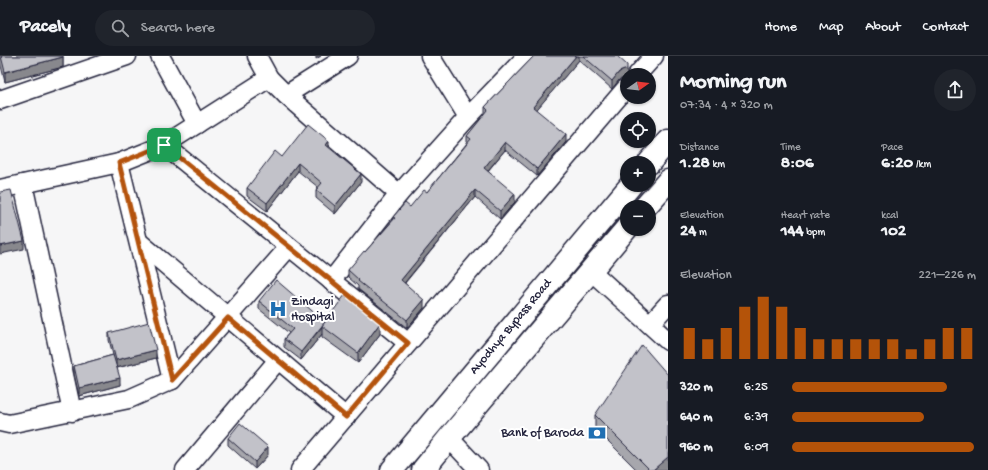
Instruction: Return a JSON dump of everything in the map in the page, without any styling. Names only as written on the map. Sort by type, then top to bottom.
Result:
[{"type":"main road","points":[[655,156],[668,141]]},
{"type":"main road","points":[[651,200],[668,181]]},
{"type":"main road","name":"Ayodhya Bypass Road","points":[[392,470],[625,192]]},
{"type":"main road","name":"Ayodhya Bypass Road","points":[[423,470],[620,236]]},
{"type":"street","points":[[0,100],[126,56]]},
{"type":"street","points":[[160,56],[197,124]]},
{"type":"street","points":[[257,56],[269,78],[286,95],[399,194]]},
{"type":"street","points":[[286,95],[348,56]]},
{"type":"street","points":[[430,56],[468,117]]},
{"type":"street","points":[[643,68],[654,56]]},
{"type":"street","points":[[331,281],[399,194],[523,57]]},
{"type":"street","points":[[0,189],[119,163],[164,145],[269,78]]},
{"type":"street","points":[[300,470],[620,95]]},
{"type":"street","points":[[164,145],[408,343]]},
{"type":"street","points":[[119,163],[172,380]]},
{"type":"street","points":[[23,184],[72,412]]},
{"type":"street","points":[[139,242],[346,417]]},
{"type":"street","points":[[0,422],[9,424],[129,399],[172,380],[289,247]]},
{"type":"street","points":[[590,270],[668,340]]},
{"type":"street","points":[[650,324],[668,304]]},
{"type":"street","points":[[185,470],[278,360]]},
{"type":"street","points":[[449,438],[479,470]]},
{"type":"building","points":[[1,56],[63,56],[63,57],[5,72]]},
{"type":"building","points":[[534,56],[576,56],[533,107],[566,134],[537,169],[505,142],[484,168],[515,194],[500,211],[475,190],[401,280],[424,300],[407,320],[358,281],[359,280],[348,270],[395,218],[393,217],[405,203],[410,207],[424,190],[427,192],[471,139],[467,136],[488,110],[485,107]]},
{"type":"building","points":[[583,56],[617,56],[627,65],[627,68],[620,68],[620,72],[612,81]]},
{"type":"building","points":[[308,124],[329,141],[326,145],[361,174],[335,206],[316,190],[322,183],[298,163],[267,203],[247,188],[275,151],[282,157]]},
{"type":"building","points":[[11,190],[24,241],[0,246],[0,192]]},
{"type":"building","points":[[276,280],[325,322],[301,352],[284,339],[293,329],[259,301]]},
{"type":"building","points":[[345,295],[380,323],[358,353],[322,326]]},
{"type":"building","points":[[149,322],[156,350],[116,360],[109,333]]},
{"type":"building","points":[[642,345],[668,375],[668,457],[653,470],[650,470],[595,415]]},
{"type":"building","points":[[113,355],[120,378],[79,388],[74,366]]},
{"type":"building","points":[[240,423],[268,447],[255,462],[228,438]]},
{"type":"place","name":"Zindagi Hospital","points":[[278,309]]},
{"type":"place","name":"Bank of Baroda","points":[[597,433]]},
{"type":"route","points":[[164,145],[408,343],[346,417],[228,318],[172,380],[119,163],[164,145]]}]
